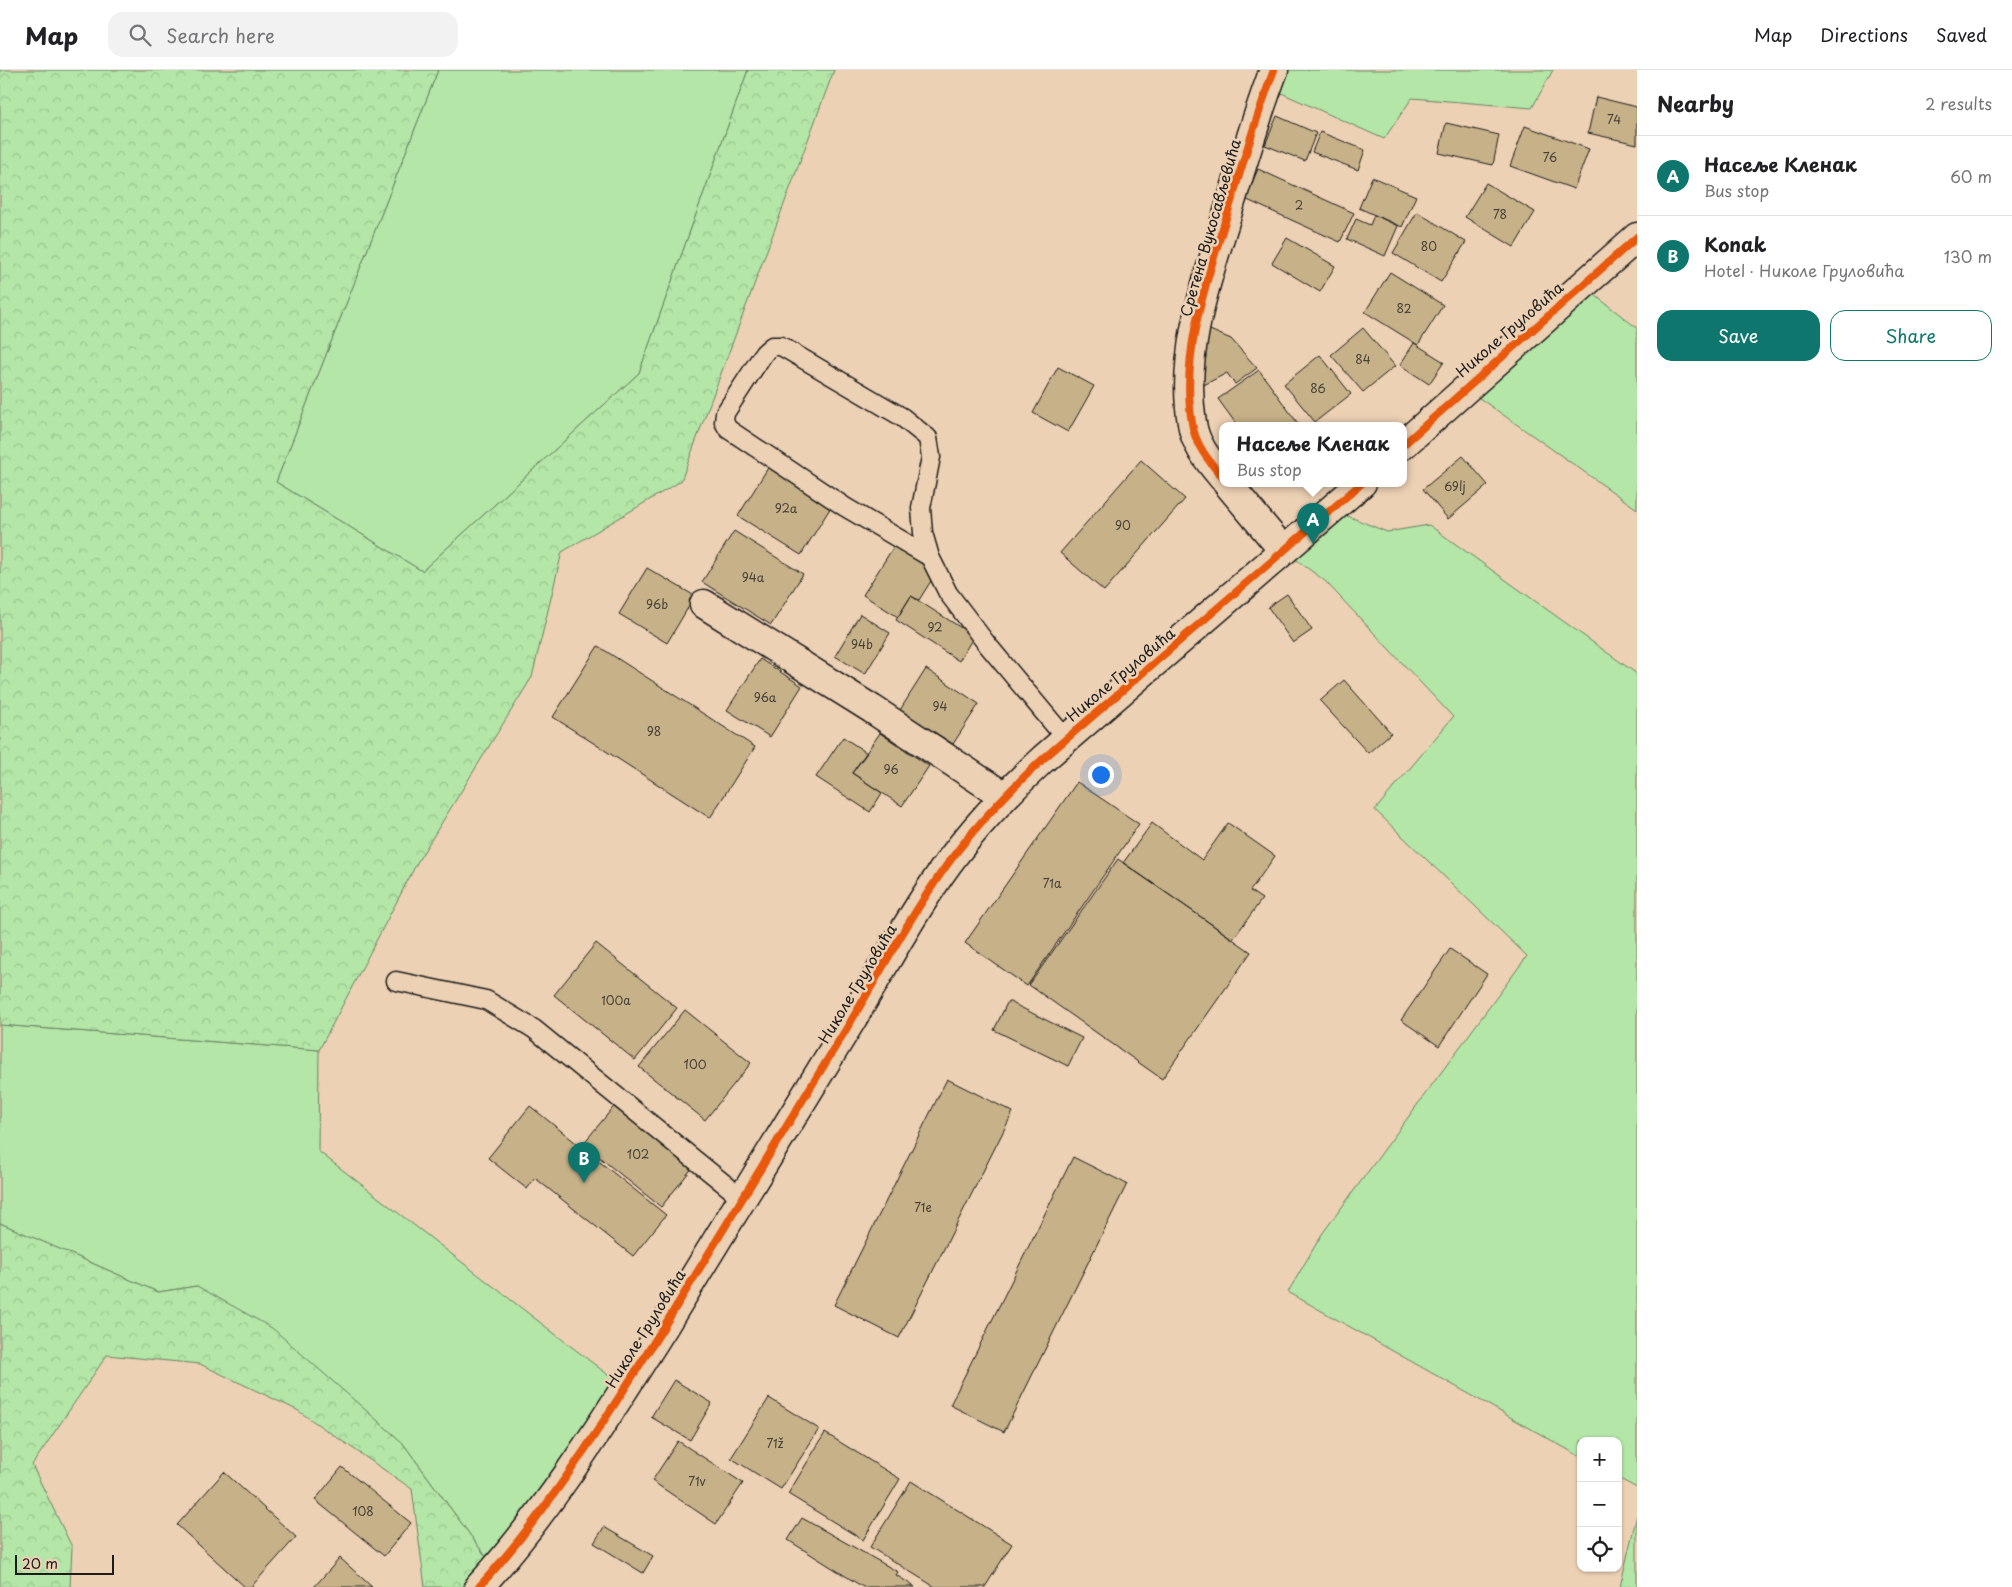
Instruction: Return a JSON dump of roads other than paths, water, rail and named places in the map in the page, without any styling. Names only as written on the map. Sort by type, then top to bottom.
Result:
[{"type":"street","name":"Сретена Вукосављевића","points":[[1219,473],[1198,443],[1192,423],[1190,376],[1194,339],[1206,285],[1274,70]]},
{"type":"street","name":"Николе Груловића","points":[[1407,441],[1637,237]]},
{"type":"street","points":[[1230,487],[1284,550]]},
{"type":"street","name":"Николе Груловића","points":[[479,1587],[524,1535],[556,1493],[625,1388],[743,1199],[931,888],[975,830],[1004,796],[1066,739],[1357,487]]},
{"type":"street","points":[[704,604],[872,709],[1004,796]]},
{"type":"lane","points":[[930,557],[845,507],[728,429],[724,422],[725,412],[764,353],[772,346],[782,346],[902,417],[928,438],[931,457],[921,508],[924,533],[930,557],[948,593],[959,608],[1066,739]]},
{"type":"lane","points":[[396,981],[486,1000],[534,1029],[743,1199]]},
{"type":"place","name":"Насеље Кленак","points":[[1313,544]]},
{"type":"place","name":"Konak","points":[[584,1183]]}]
